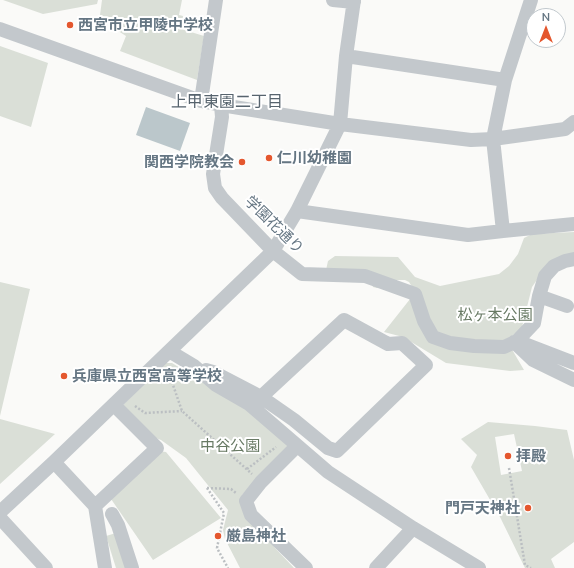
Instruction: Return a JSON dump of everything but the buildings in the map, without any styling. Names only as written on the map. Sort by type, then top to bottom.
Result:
[{"type":"street","points":[[201,100],[216,0]]},
{"type":"street","points":[[0,512],[114,405],[273,251],[297,211],[340,124],[346,56],[354,1],[333,0]]},
{"type":"street","points":[[503,231],[493,139],[505,80],[531,0]]},
{"type":"street","points":[[0,29],[201,100],[221,105],[340,124],[471,140],[493,139],[565,129],[574,122]]},
{"type":"street","points":[[346,56],[505,80]]},
{"type":"street","name":"学園花通り","points":[[221,105],[222,117],[213,174],[215,188],[222,198],[273,251],[302,274],[365,276],[415,294],[424,321],[433,337],[450,343],[474,346],[504,347],[515,341]]},
{"type":"street","points":[[297,211],[468,235],[574,224]]},
{"type":"street","points":[[515,341],[534,323],[545,276],[554,266],[574,259]]},
{"type":"street","points":[[540,296],[567,306]]},
{"type":"street","points":[[194,366],[212,372],[261,397],[294,420],[328,448],[337,451],[426,365],[402,343],[388,344],[344,320],[261,397]]},
{"type":"street","points":[[515,341],[574,363]]},
{"type":"street","points":[[515,341],[533,360],[574,380]]},
{"type":"street","points":[[169,351],[194,366],[216,385],[249,404],[328,472],[413,528],[479,568]]},
{"type":"street","points":[[95,506],[157,448],[114,405]]},
{"type":"street","points":[[293,442],[246,501],[251,515],[306,568]]},
{"type":"street","points":[[54,462],[95,506],[105,568]]},
{"type":"street","points":[[112,514],[118,525],[132,568]]},
{"type":"street","points":[[0,518],[46,568]]},
{"type":"street","points":[[376,568],[413,528]]},
{"type":"path","points":[[173,385],[182,411],[261,482]]},
{"type":"path","points":[[145,413],[182,411]]},
{"type":"path","points":[[247,469],[293,442]]},
{"type":"path","points":[[509,468],[525,565],[531,568]]},
{"type":"path","points":[[228,568],[217,548],[224,513],[206,488],[231,489],[246,501]]},
{"type":"green space","points":[[3,0],[98,0],[97,4],[43,14]]},
{"type":"green space","points":[[102,0],[182,0],[179,15],[183,16],[181,29],[204,36],[197,80],[120,51],[126,36],[115,29],[112,20],[100,15]]},
{"type":"green space","points":[[0,46],[48,63],[31,127],[0,116]]},
{"type":"green space","name":"松ヶ本公園","points":[[574,232],[574,253],[550,261],[532,287],[522,327],[507,341],[524,370],[510,371],[446,363],[403,337],[384,332],[414,294],[414,290],[409,282],[405,280],[394,280],[377,288],[373,287],[369,275],[326,270],[328,261],[335,256],[398,257],[415,277],[440,286],[499,274],[509,266],[518,254],[524,238],[532,234]]},
{"type":"green space","points":[[0,282],[30,289],[0,416]]},
{"type":"green space","name":"中谷公園","points":[[165,363],[172,363],[246,408],[287,444],[287,451],[242,495],[275,548],[294,568],[240,568],[225,539],[223,530],[228,510],[186,458],[161,440],[148,435],[124,410],[124,404]]},
{"type":"green space","points":[[0,419],[55,434],[0,484]]},
{"type":"green space","name":"門戸天神社","points":[[488,422],[567,430],[574,460],[574,542],[551,559],[555,568],[525,568],[500,517],[471,467],[477,455],[461,439]],"holes":[[[514,434],[522,471],[501,475],[495,437]]]},
{"type":"green space","points":[[159,451],[166,452],[221,518],[153,560],[111,499]]},
{"type":"green space","points":[[116,533],[128,568],[116,568],[106,536]]},
{"type":"shaded area","points":[[146,107],[190,123],[180,151],[136,135]]},
{"type":"place","name":"西宮市立甲陵中学校","points":[[70,25]]},
{"type":"place","name":"仁川幼稚園","points":[[269,158]]},
{"type":"place","name":"関西学院教会","points":[[242,162]]},
{"type":"place","name":"兵庫県立西宮高等学校","points":[[64,376]]},
{"type":"place","name":"拝殿","points":[[508,456]]},
{"type":"place","name":"門戸天神社","points":[[528,508]]},
{"type":"place","name":"厳島神社","points":[[218,536]]},
{"type":"district","name":"上甲東園二丁目","points":[[227,102]]}]
